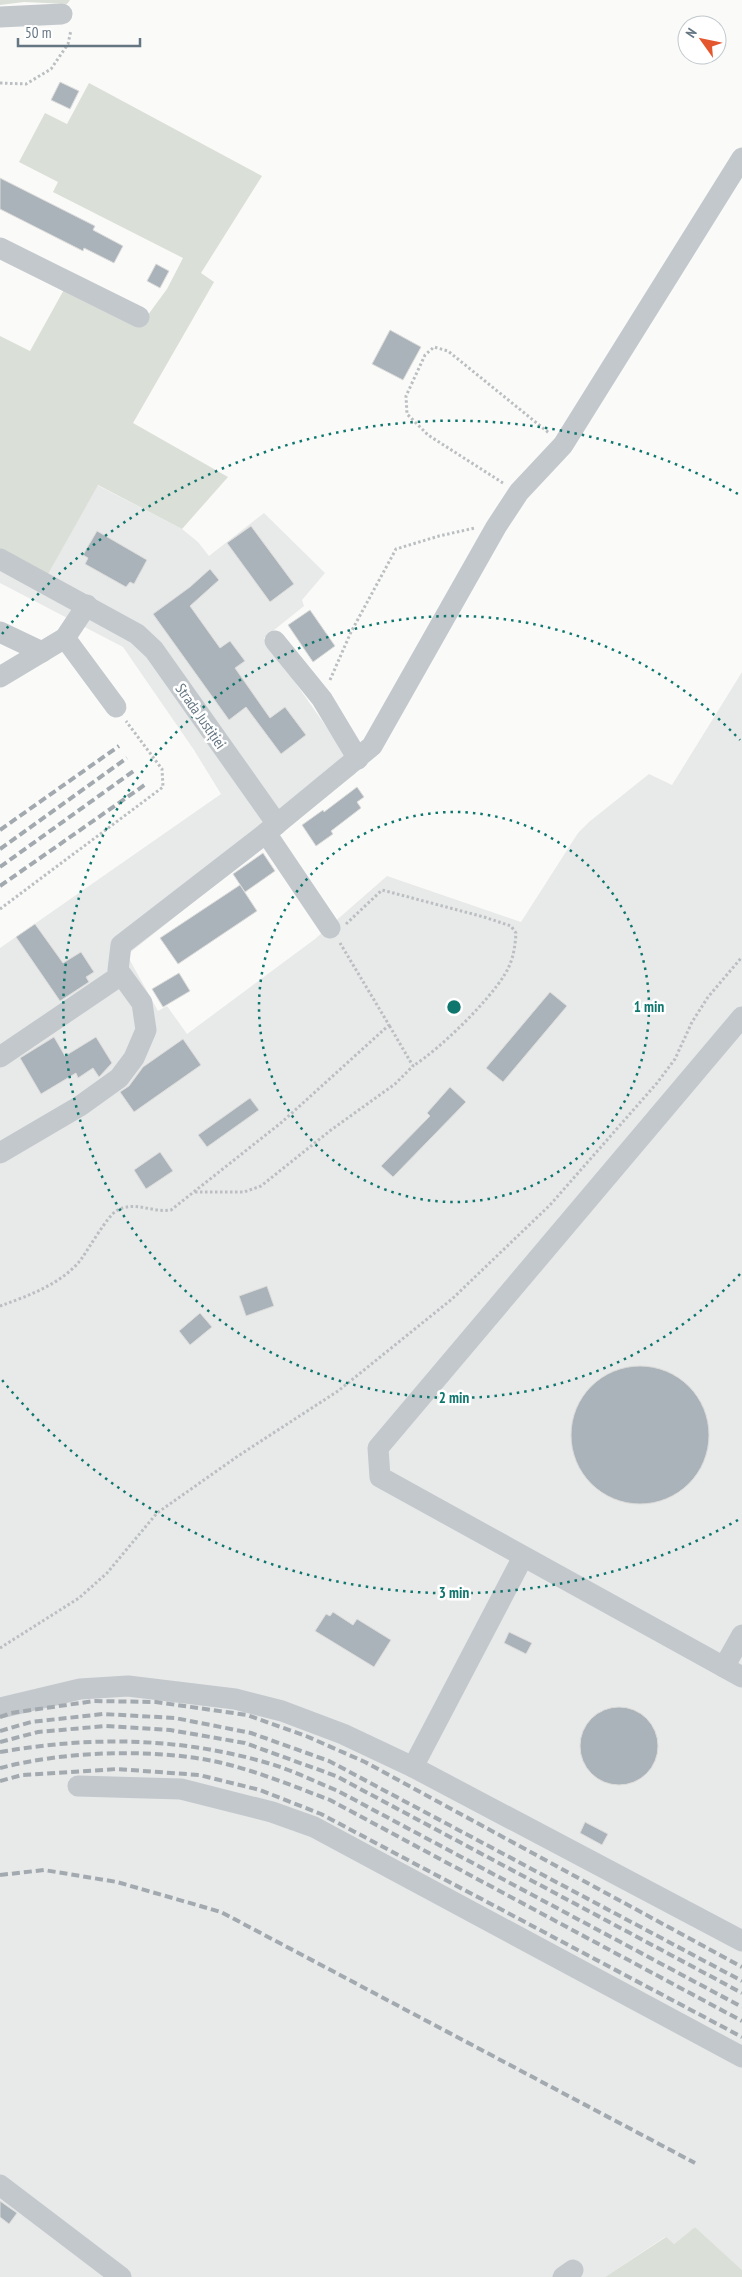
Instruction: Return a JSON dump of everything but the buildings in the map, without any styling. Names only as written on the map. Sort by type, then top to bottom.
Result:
[{"type":"street","points":[[0,17],[62,14]]},
{"type":"street","points":[[0,1153],[80,1106],[119,1078],[134,1058],[146,1030],[144,1012],[142,1003],[118,970],[121,945],[271,829],[372,746],[496,527],[519,492],[563,445],[742,158]]},
{"type":"street","points":[[0,248],[139,317]]},
{"type":"street","name":"Strada Justiției","points":[[0,559],[138,634],[154,650],[271,829],[332,931]]},
{"type":"street","points":[[0,678],[65,638],[87,606]]},
{"type":"street","points":[[0,632],[42,652]]},
{"type":"street","points":[[65,638],[116,707]]},
{"type":"street","points":[[276,641],[322,699],[358,759]]},
{"type":"street","points":[[0,1057],[122,975]]},
{"type":"street","points":[[742,1017],[378,1448],[380,1478],[742,1677]]},
{"type":"street","points":[[413,1768],[523,1557]]},
{"type":"street","points":[[724,1667],[742,1635]]},
{"type":"street","points":[[0,1708],[80,1689],[128,1686],[235,1699],[282,1711],[334,1731],[413,1768],[742,1941]]},
{"type":"street","points":[[78,1786],[181,1789],[272,1812],[314,1826],[742,2058]]},
{"type":"street","points":[[0,2184],[120,2277]]},
{"type":"path","points":[[0,83],[26,84],[51,69],[68,44],[71,27],[69,19],[62,14]]},
{"type":"path","points":[[519,492],[428,435],[407,414],[406,396],[425,355],[434,347],[448,351],[563,445]]},
{"type":"path","points":[[322,699],[351,632],[396,549],[439,536],[475,528],[496,527]]},
{"type":"path","points":[[0,909],[163,787],[162,769],[116,707]]},
{"type":"path","points":[[194,1192],[244,1192],[261,1186],[331,1130],[395,1084],[468,1018],[505,974],[515,952],[516,934],[511,926],[382,890],[332,931],[413,1066]]},
{"type":"path","points":[[0,1648],[86,1592],[107,1573],[157,1513],[238,1456],[338,1392],[452,1300],[550,1205],[657,1083],[675,1059],[692,1022],[708,997],[742,957]]},
{"type":"path","points":[[0,1306],[57,1281],[80,1261],[115,1212],[136,1205],[161,1212],[171,1210],[282,1122],[389,1025]]},
{"type":"shaded area","points":[[0,0],[70,0],[67,4],[24,2],[0,5]]},
{"type":"shaded area","points":[[89,83],[262,176],[201,273],[214,282],[133,423],[228,477],[182,529],[98,485],[47,576],[0,551],[0,336],[30,351],[66,286],[142,323],[167,289],[183,258],[53,192],[58,182],[19,162],[45,113],[67,124]]},
{"type":"shaded area","points":[[97,485],[182,529],[198,542],[209,556],[264,513],[325,573],[302,600],[304,606],[264,638],[346,755],[356,773],[127,955],[158,1011],[167,1006],[187,1034],[315,939],[387,876],[521,922],[578,833],[589,822],[649,774],[672,785],[742,672],[742,2270],[695,2227],[674,2244],[665,2237],[605,2277],[0,2277],[0,948],[221,794],[194,750],[123,647],[0,583],[0,551],[47,576]]},
{"type":"shaded area","points":[[695,2227],[742,2270],[742,2277],[605,2277],[666,2237],[674,2244]]},
{"type":"railway","points":[[0,830],[119,746]]},
{"type":"railway","points":[[0,849],[127,758]]},
{"type":"railway","points":[[0,867],[135,770]]},
{"type":"railway","points":[[0,886],[146,784]]},
{"type":"railway","points":[[0,1717],[11,1713],[94,1701],[156,1702],[247,1715],[306,1736],[365,1762],[742,1967]]},
{"type":"railway","points":[[0,1731],[31,1722],[103,1714],[175,1718],[251,1733],[329,1761],[742,1981]]},
{"type":"railway","points":[[0,1742],[38,1732],[106,1726],[170,1730],[245,1743],[336,1776],[742,1993]]},
{"type":"railway","points":[[0,1752],[68,1743],[136,1742],[204,1748],[280,1767],[338,1791],[742,2007]]},
{"type":"railway","points":[[0,1768],[52,1758],[109,1753],[138,1753],[218,1762],[261,1774],[330,1800],[742,2021]]},
{"type":"railway","points":[[0,1781],[22,1775],[117,1769],[199,1775],[260,1790],[321,1814],[742,2037]]},
{"type":"railway","points":[[0,1875],[44,1870],[117,1882],[221,1912],[695,2163]]}]
